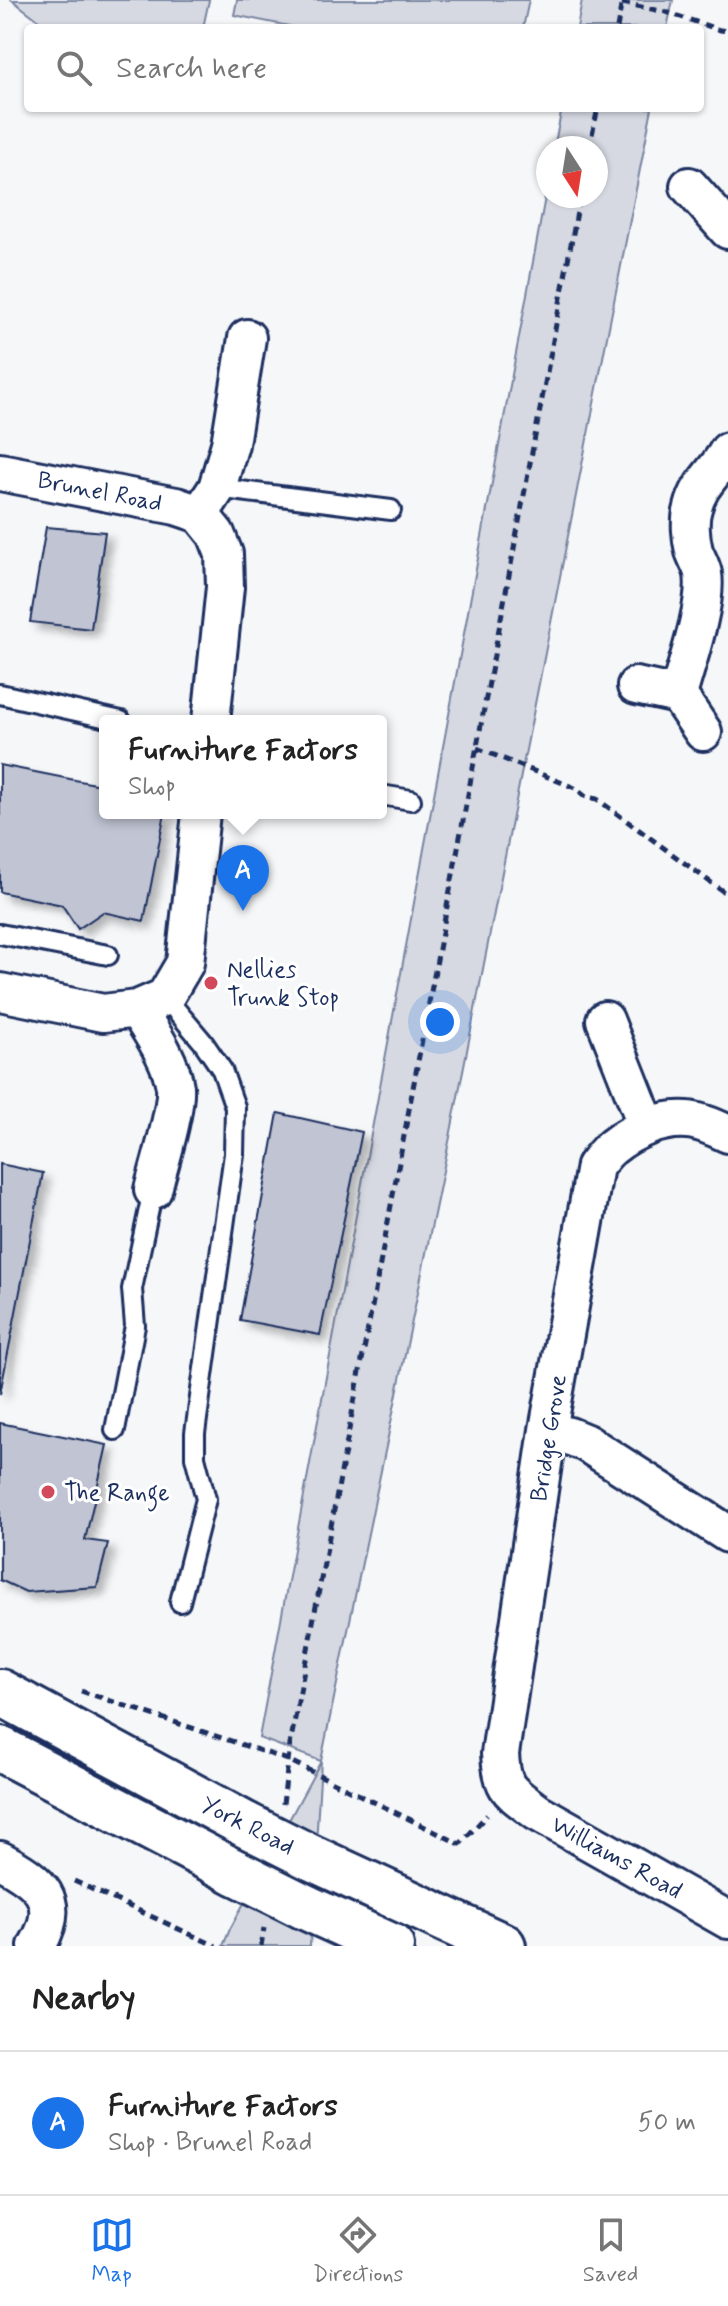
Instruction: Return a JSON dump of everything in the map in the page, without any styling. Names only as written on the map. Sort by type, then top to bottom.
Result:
[{"type":"highway","name":"York Road","points":[[0,1692],[246,1825],[503,1946]]},
{"type":"highway","name":"York Road","points":[[0,1749],[237,1873],[391,1946]]},
{"type":"street","points":[[689,186],[728,230]]},
{"type":"street","points":[[212,715],[225,587],[224,554],[209,501],[230,444],[247,338]]},
{"type":"street","points":[[678,695],[703,594],[703,574],[693,546],[691,513],[699,488],[719,469],[728,451]]},
{"type":"street","name":"Brunel Road","points":[[0,472],[176,506],[209,501]]},
{"type":"street","points":[[636,686],[678,695],[703,732]]},
{"type":"street","points":[[0,992],[103,1013],[151,1003],[185,963],[200,819]]},
{"type":"street","points":[[151,1003],[175,1088],[153,1190]]},
{"type":"street","points":[[605,1020],[655,1124],[688,1120],[728,1134]]},
{"type":"street","name":"Bridge Grove","points":[[509,1791],[501,1775],[500,1754],[548,1430],[595,1166],[610,1148],[655,1124]]},
{"type":"street","points":[[548,1430],[586,1443],[728,1534]]},
{"type":"street","name":"Williams Road","points":[[509,1791],[537,1812],[728,1920]]},
{"type":"street","points":[[25,1876],[49,1912],[45,1932],[37,1946]]},
{"type":"lane","points":[[209,501],[391,510]]},
{"type":"lane","points":[[0,694],[99,716]]},
{"type":"lane","points":[[387,796],[411,800]]},
{"type":"lane","points":[[0,934],[108,955]]},
{"type":"lane","points":[[151,1003],[203,1042],[222,1070],[235,1107],[234,1154],[195,1433],[195,1457],[206,1499],[180,1602]]},
{"type":"lane","points":[[115,1430],[135,1326],[132,1289],[153,1190]]},
{"type":"path","points":[[618,24],[622,2],[702,24]]},
{"type":"path","points":[[704,25],[728,31]]},
{"type":"path","points":[[592,136],[597,112]]},
{"type":"path","points":[[288,1760],[578,208]]},
{"type":"path","points":[[477,748],[575,788],[586,797],[597,799],[728,895]]},
{"type":"path","points":[[76,1689],[288,1760],[460,1844],[509,1791]]},
{"type":"path","points":[[25,1876],[47,1869],[216,1946]]},
{"type":"shaded area","points":[[12,0],[209,0],[204,24],[44,24]]},
{"type":"shaded area","points":[[237,0],[529,0],[524,24],[279,24],[234,15]]},
{"type":"shaded area","points":[[582,0],[673,0],[668,24],[578,24]]},
{"type":"shaded area","points":[[561,112],[651,112],[450,1137],[321,1761],[259,1738],[543,208],[608,208],[608,136],[556,136]]},
{"type":"shaded area","points":[[321,1761],[310,1946],[223,1946],[230,1929]]},
{"type":"building","points":[[46,527],[105,532],[91,629],[30,622]]},
{"type":"building","points":[[0,765],[99,785],[99,819],[164,819],[144,921],[103,912],[78,929],[62,905],[0,892]]},
{"type":"building","points":[[278,1113],[362,1132],[320,1335],[240,1320]]},
{"type":"building","points":[[0,1164],[43,1173],[0,1394]]},
{"type":"building","name":"The Range","points":[[0,1423],[107,1445],[85,1540],[108,1543],[97,1587],[26,1592],[0,1580]]},
{"type":"place","name":"Furniture Factors","points":[[243,911]]},
{"type":"place","name":"Nellies Trunk Stop","points":[[211,983]]},
{"type":"place","name":"The Range","points":[[48,1492]]}]
